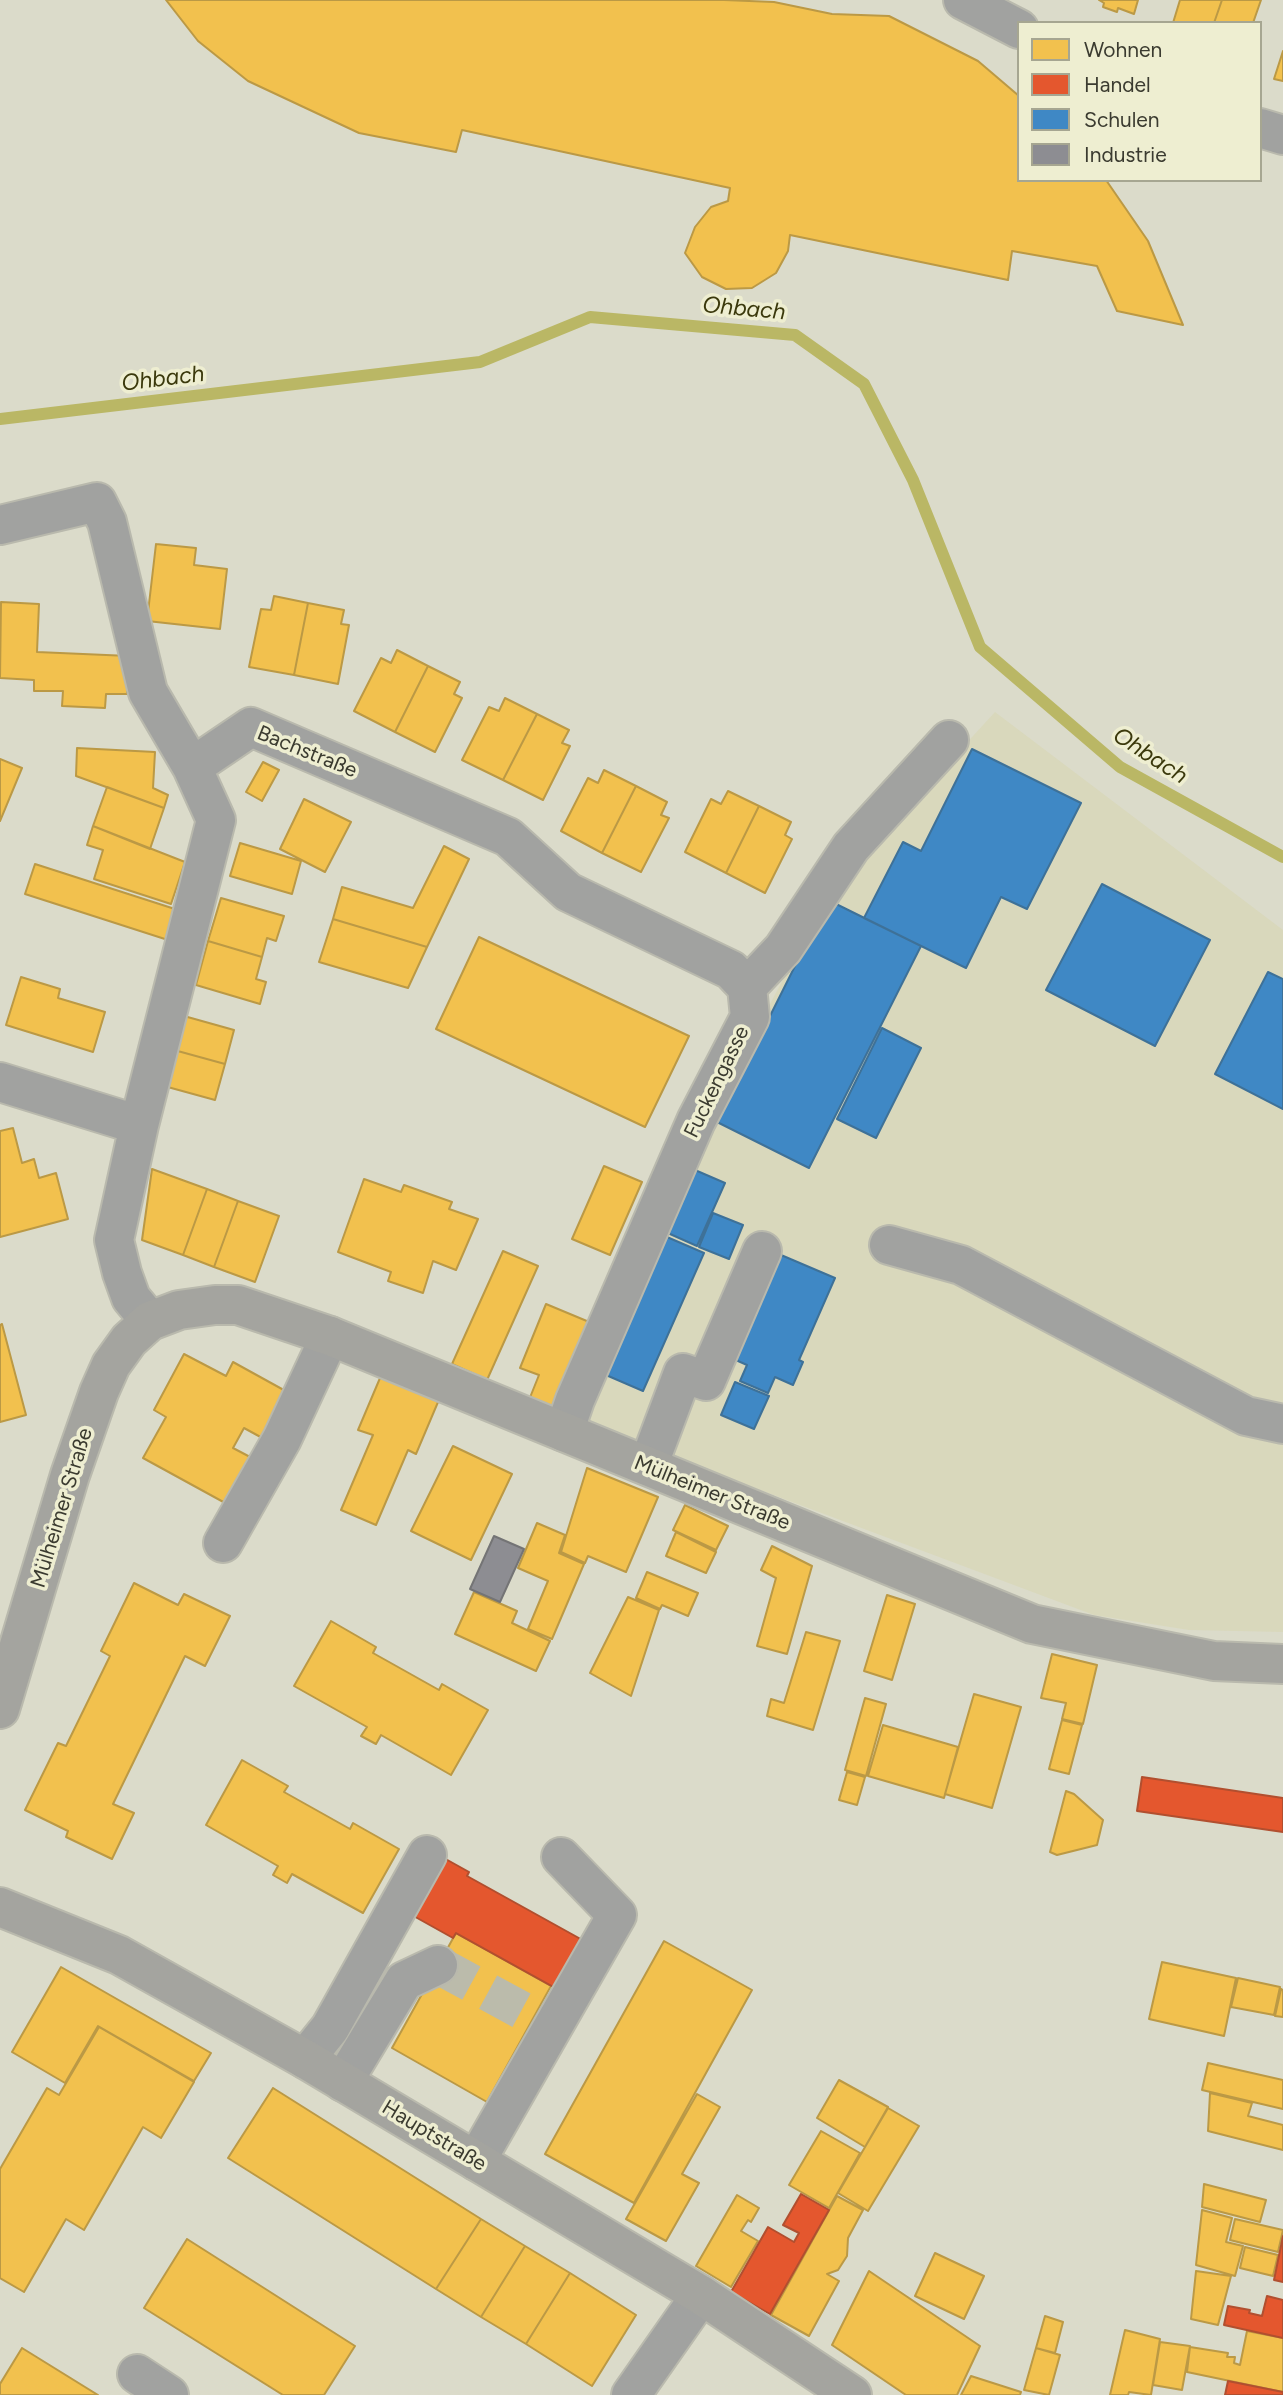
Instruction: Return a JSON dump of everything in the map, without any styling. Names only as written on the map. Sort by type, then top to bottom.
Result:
[{"type":"main road","name":"Mülheimer Straße","points":[[0,1709],[70,1475],[111,1365],[129,1339],[150,1321],[179,1310],[215,1305],[238,1305],[330,1336],[1031,1624],[1214,1661],[1283,1664]]},
{"type":"main road","name":"Hauptstraße","points":[[0,1907],[119,1955],[305,2059],[701,2295],[852,2395]]},
{"type":"street","points":[[964,0],[1017,28]]},
{"type":"street","points":[[1262,129],[1283,135]]},
{"type":"street","points":[[0,525],[97,502],[107,522],[148,692],[191,767],[216,820],[139,1125],[114,1240],[131,1298],[150,1321]]},
{"type":"street","name":"Bachstraße","points":[[191,767],[251,727],[508,837],[568,892],[731,970],[747,987]]},
{"type":"street","points":[[747,987],[783,949],[851,847],[949,740]]},
{"type":"street","name":"Fuckengasse","points":[[564,1432],[580,1388],[696,1121],[750,1017],[747,987]]},
{"type":"street","points":[[0,1082],[139,1125]]},
{"type":"street","points":[[889,1245],[961,1265],[1246,1416],[1283,1424]]},
{"type":"street","points":[[648,1466],[683,1373],[706,1381],[762,1251]]},
{"type":"street","points":[[223,1544],[282,1439],[330,1336]]},
{"type":"street","points":[[305,2059],[330,2028],[427,1855]]},
{"type":"street","points":[[476,2161],[544,2022],[617,1915],[561,1857]]},
{"type":"street","points":[[343,2082],[404,1981],[438,1965]]},
{"type":"street","points":[[631,2395],[701,2295]]},
{"type":"street","points":[[137,2374],[169,2395]]},
{"type":"shaded area","points":[[995,712],[1283,930],[1283,1632],[1189,1630],[1094,1615],[573,1420],[703,1130],[829,893]]},
{"type":"building: Wohnen","points":[[166,0],[724,0],[774,2],[832,14],[889,16],[978,61],[1017,94],[1017,182],[1107,182],[1148,241],[1183,325],[1117,311],[1097,266],[1012,251],[1008,280],[790,235],[788,251],[776,273],[752,288],[726,289],[702,277],[685,253],[695,227],[711,207],[728,201],[730,188],[462,130],[456,152],[359,133],[248,81],[198,41]]},
{"type":"building: Wohnen","points":[[1099,0],[1138,0],[1134,14],[1118,8],[1117,12],[1103,7],[1104,3]]},
{"type":"building: Wohnen","points":[[1180,0],[1222,0],[1215,21],[1174,21]]},
{"type":"building: Wohnen","points":[[1222,0],[1261,0],[1254,21],[1215,21]]},
{"type":"building: Wohnen","points":[[1283,51],[1283,81],[1274,79]]},
{"type":"building: Wohnen","points":[[156,544],[196,548],[194,565],[227,569],[220,629],[147,621]]},
{"type":"building: Wohnen","points":[[274,596],[308,603],[294,675],[249,667],[261,609],[271,610]]},
{"type":"building: Wohnen","points":[[1,602],[39,604],[37,652],[129,656],[127,694],[106,694],[105,708],[62,706],[63,691],[34,691],[34,680],[0,678]]},
{"type":"building: Wohnen","points":[[308,603],[344,610],[341,624],[349,625],[338,684],[294,675]]},
{"type":"building: Wohnen","points":[[397,650],[428,666],[395,732],[354,711],[381,658],[391,663]]},
{"type":"building: Wohnen","points":[[428,666],[460,682],[454,694],[462,698],[435,752],[395,732]]},
{"type":"building: Wohnen","points":[[505,698],[537,714],[503,780],[462,760],[489,707],[499,711]]},
{"type":"building: Wohnen","points":[[537,714],[569,730],[562,743],[570,746],[543,800],[503,780]]},
{"type":"building: Wohnen","points":[[77,748],[155,752],[153,788],[168,795],[164,808],[76,776]]},
{"type":"building: Wohnen","points":[[0,759],[22,768],[0,821]]},
{"type":"building: Wohnen","points":[[263,762],[279,770],[262,801],[246,792]]},
{"type":"building: Wohnen","points":[[604,770],[636,786],[602,853],[561,831],[588,778],[598,783]]},
{"type":"building: Wohnen","points":[[636,786],[667,802],[661,815],[669,818],[641,872],[602,853]]},
{"type":"building: Wohnen","points":[[107,787],[164,808],[150,849],[93,826]]},
{"type":"building: Wohnen","points":[[728,791],[759,806],[726,873],[685,852],[711,799],[721,804]]},
{"type":"building: Wohnen","points":[[304,799],[351,822],[325,872],[280,849]]},
{"type":"building: Wohnen","points":[[759,806],[791,822],[785,835],[792,839],[765,893],[726,873]]},
{"type":"building: Wohnen","points":[[93,826],[185,862],[171,904],[94,879],[103,850],[87,845]]},
{"type":"building: Wohnen","points":[[240,843],[301,861],[292,894],[230,876]]},
{"type":"building: Wohnen","points":[[444,846],[469,859],[427,947],[333,919],[342,887],[413,908]]},
{"type":"building: Wohnen","points":[[35,864],[178,910],[168,940],[25,894]]},
{"type":"building: Wohnen","points":[[221,898],[284,916],[276,941],[267,938],[262,957],[208,941]]},
{"type":"building: Wohnen","points":[[333,919],[427,947],[408,988],[319,962]]},
{"type":"building: Wohnen","points":[[479,937],[689,1036],[645,1127],[436,1029]]},
{"type":"building: Wohnen","points":[[208,941],[262,957],[256,979],[266,982],[260,1004],[196,985]]},
{"type":"building: Wohnen","points":[[21,977],[60,989],[58,998],[105,1012],[93,1052],[6,1025]]},
{"type":"building: Wohnen","points":[[184,1016],[234,1030],[225,1064],[174,1050]]},
{"type":"building: Wohnen","points":[[174,1050],[225,1064],[215,1100],[164,1086]]},
{"type":"building: Wohnen","points":[[13,1128],[22,1163],[34,1159],[39,1178],[56,1173],[68,1219],[0,1237],[0,1131]]},
{"type":"building: Wohnen","points":[[604,1166],[642,1182],[610,1255],[572,1239]]},
{"type":"building: Wohnen","points":[[152,1169],[207,1189],[183,1255],[142,1240]]},
{"type":"building: Wohnen","points":[[364,1179],[401,1192],[404,1185],[452,1202],[449,1209],[478,1219],[456,1270],[433,1261],[423,1293],[388,1281],[391,1272],[338,1252]]},
{"type":"building: Wohnen","points":[[207,1189],[238,1201],[214,1267],[183,1255]]},
{"type":"building: Wohnen","points":[[238,1201],[279,1216],[255,1282],[214,1267]]},
{"type":"building: Wohnen","points":[[503,1251],[538,1266],[487,1380],[452,1364]]},
{"type":"building: Wohnen","points":[[546,1304],[594,1324],[558,1412],[529,1400],[539,1375],[520,1368]]},
{"type":"building: Wohnen","points":[[2,1324],[26,1415],[0,1422],[0,1325]]},
{"type":"building: Wohnen","points":[[184,1354],[226,1376],[233,1362],[291,1394],[266,1440],[244,1428],[233,1448],[252,1458],[227,1504],[143,1458],[166,1417],[154,1410]]},
{"type":"building: Wohnen","points":[[383,1371],[441,1395],[416,1454],[408,1450],[376,1525],[341,1510],[373,1435],[358,1430]]},
{"type":"building: Wohnen","points":[[453,1446],[512,1474],[471,1560],[411,1531]]},
{"type":"building: Wohnen","points":[[587,1468],[658,1497],[626,1572],[588,1556],[585,1563],[561,1552]]},
{"type":"building: Wohnen","points":[[685,1505],[728,1526],[716,1550],[673,1530]]},
{"type":"building: Wohnen","points":[[537,1523],[565,1535],[559,1553],[584,1564],[552,1639],[528,1629],[548,1581],[518,1568]]},
{"type":"building: Wohnen","points":[[676,1532],[716,1552],[706,1573],[666,1556]]},
{"type":"building: Wohnen","points":[[772,1546],[812,1566],[787,1654],[757,1646],[776,1578],[761,1570]]},
{"type":"building: Wohnen","points":[[647,1572],[698,1593],[688,1616],[662,1605],[660,1609],[636,1598]]},
{"type":"building: Wohnen","points":[[134,1583],[178,1605],[184,1594],[230,1616],[205,1666],[185,1656],[113,1804],[134,1813],[112,1859],[66,1837],[68,1831],[25,1810],[58,1743],[66,1746],[110,1656],[101,1651]]},
{"type":"building: Wohnen","points":[[474,1592],[517,1611],[512,1623],[550,1641],[536,1671],[455,1634]]},
{"type":"building: Wohnen","points":[[887,1595],[915,1604],[892,1680],[864,1671]]},
{"type":"building: Wohnen","points":[[628,1597],[659,1610],[631,1696],[590,1673]]},
{"type":"building: Wohnen","points":[[331,1621],[376,1647],[373,1653],[439,1690],[442,1684],[488,1710],[451,1775],[381,1735],[376,1744],[361,1736],[367,1727],[294,1686]]},
{"type":"building: Wohnen","points":[[806,1632],[840,1641],[813,1730],[767,1716],[771,1699],[784,1703]]},
{"type":"building: Wohnen","points":[[1052,1654],[1097,1665],[1083,1724],[1062,1719],[1066,1703],[1041,1698]]},
{"type":"building: Wohnen","points":[[974,1694],[1021,1707],[992,1808],[945,1794]]},
{"type":"building: Wohnen","points":[[865,1698],[886,1704],[866,1776],[845,1770]]},
{"type":"building: Wohnen","points":[[1062,1720],[1082,1725],[1069,1774],[1049,1769]]},
{"type":"building: Wohnen","points":[[883,1725],[958,1747],[944,1798],[868,1776]]},
{"type":"building: Wohnen","points":[[242,1760],[288,1786],[284,1792],[350,1829],[353,1823],[399,1849],[363,1913],[292,1874],[287,1883],[273,1875],[278,1866],[206,1825]]},
{"type":"building: Wohnen","points":[[847,1772],[865,1777],[857,1805],[839,1800]]},
{"type":"building: Wohnen","points":[[1066,1791],[1074,1794],[1103,1820],[1097,1845],[1057,1855],[1050,1852]]},
{"type":"building: Wohnen","points":[[456,1933],[551,1986],[487,2102],[392,2048]]},
{"type":"building: Wohnen","points":[[664,1941],[752,1990],[634,2203],[545,2154]]},
{"type":"building: Wohnen","points":[[1162,1962],[1236,1978],[1224,2036],[1149,2019]]},
{"type":"building: Wohnen","points":[[61,1967],[211,2053],[194,2081],[98,2026],[65,2083],[12,2052]]},
{"type":"building: Wohnen","points":[[1238,1978],[1280,1987],[1274,2015],[1231,2007]]},
{"type":"building: Wohnen","points":[[1281,1989],[1283,1990],[1283,2017],[1275,2016]]},
{"type":"building: Wohnen","points":[[99,2027],[194,2082],[161,2138],[143,2127],[84,2230],[66,2219],[24,2292],[0,2278],[0,2169],[47,2088],[59,2095]]},
{"type":"building: Wohnen","points":[[1208,2063],[1283,2080],[1283,2109],[1202,2090]]},
{"type":"building: Wohnen","points":[[839,2080],[888,2107],[865,2147],[817,2118]]},
{"type":"building: Wohnen","points":[[273,2088],[481,2219],[436,2289],[228,2158]]},
{"type":"building: Wohnen","points":[[1210,2093],[1252,2103],[1248,2116],[1283,2125],[1283,2150],[1208,2131]]},
{"type":"building: Wohnen","points":[[697,2094],[720,2107],[682,2174],[699,2183],[666,2241],[626,2219]]},
{"type":"building: Wohnen","points":[[888,2108],[919,2126],[868,2211],[838,2193]]},
{"type":"building: Wohnen","points":[[821,2131],[860,2153],[829,2208],[789,2185]]},
{"type":"building: Wohnen","points":[[1204,2184],[1266,2200],[1260,2222],[1202,2207]]},
{"type":"building: Wohnen","points":[[737,2195],[759,2208],[751,2222],[748,2220],[741,2231],[758,2241],[731,2287],[696,2266]]},
{"type":"building: Wohnen","points":[[837,2196],[863,2210],[848,2238],[847,2256],[838,2270],[827,2274],[839,2281],[809,2336],[771,2315]]},
{"type":"building: Wohnen","points":[[1202,2210],[1232,2218],[1226,2242],[1243,2246],[1235,2276],[1196,2265]]},
{"type":"building: Wohnen","points":[[481,2219],[525,2246],[481,2317],[436,2289]]},
{"type":"building: Wohnen","points":[[1235,2219],[1283,2230],[1278,2252],[1230,2240]]},
{"type":"building: Wohnen","points":[[187,2239],[355,2346],[324,2395],[283,2395],[144,2308]]},
{"type":"building: Wohnen","points":[[525,2246],[570,2273],[526,2344],[481,2317]]},
{"type":"building: Wohnen","points":[[1245,2247],[1278,2255],[1273,2276],[1240,2268]]},
{"type":"building: Wohnen","points":[[935,2253],[984,2276],[964,2319],[915,2296]]},
{"type":"building: Wohnen","points":[[869,2271],[980,2346],[957,2395],[906,2395],[832,2345]]},
{"type":"building: Wohnen","points":[[1196,2271],[1231,2276],[1218,2325],[1191,2319]]},
{"type":"building: Wohnen","points":[[570,2273],[636,2315],[592,2386],[526,2344]]},
{"type":"building: Wohnen","points":[[1045,2316],[1063,2322],[1055,2353],[1036,2348]]},
{"type":"building: Wohnen","points":[[1125,2330],[1160,2339],[1151,2395],[1129,2392],[1128,2395],[1110,2395]]},
{"type":"building: Wohnen","points":[[1247,2331],[1283,2338],[1283,2392],[1187,2372],[1190,2347],[1228,2353],[1227,2357],[1235,2357],[1234,2363],[1240,2365]]},
{"type":"building: Wohnen","points":[[1160,2342],[1190,2346],[1182,2390],[1153,2385]]},
{"type":"building: Wohnen","points":[[22,2348],[98,2395],[0,2395],[0,2384]]},
{"type":"building: Wohnen","points":[[1036,2348],[1060,2355],[1049,2395],[1024,2390]]},
{"type":"building: Wohnen","points":[[971,2376],[1021,2392],[1020,2395],[961,2395]]},
{"type":"building: Handel","points":[[1142,1777],[1283,1798],[1283,1832],[1137,1811]]},
{"type":"building: Handel","points":[[442,1857],[469,1872],[467,1876],[586,1942],[559,1990],[456,1933],[453,1938],[410,1914]]},
{"type":"building: Handel","points":[[801,2194],[829,2210],[770,2314],[731,2292],[768,2227],[794,2242],[799,2233],[783,2225]]},
{"type":"building: Handel","points":[[1283,2236],[1283,2282],[1274,2280]]},
{"type":"building: Handel","points":[[1267,2296],[1283,2300],[1283,2338],[1224,2325],[1228,2306],[1250,2310],[1249,2313],[1262,2316]]},
{"type":"building: Handel","points":[[1228,2381],[1283,2392],[1283,2395],[1225,2395]]},
{"type":"building: Schulen","points":[[972,749],[1081,803],[1027,909],[1001,897],[966,968],[864,918],[903,842],[921,851]]},
{"type":"building: Schulen","points":[[1102,884],[1210,940],[1155,1046],[1046,990]]},
{"type":"building: Schulen","points":[[828,900],[921,946],[809,1168],[717,1122]]},
{"type":"building: Schulen","points":[[1268,972],[1283,979],[1283,1109],[1215,1074]]},
{"type":"building: Schulen","points":[[882,1028],[921,1048],[876,1138],[837,1119]]},
{"type":"building: Schulen","points":[[688,1167],[725,1183],[697,1246],[661,1230]]},
{"type":"building: Schulen","points":[[713,1213],[743,1225],[729,1259],[699,1247]]},
{"type":"building: Schulen","points":[[660,1234],[704,1253],[643,1391],[599,1372]]},
{"type":"building: Schulen","points":[[781,1255],[835,1278],[799,1360],[803,1362],[793,1385],[775,1377],[768,1393],[740,1381],[747,1365],[729,1357],[745,1337]]},
{"type":"building: Schulen","points":[[735,1382],[769,1396],[754,1429],[721,1415]]},
{"type":"building: Industrie","points":[[494,1536],[524,1549],[500,1602],[470,1589]]},
{"type":"waterway","name":"Ohbach","points":[[0,419],[480,362],[590,317],[795,335],[864,384],[913,480],[980,647],[1120,767],[1283,857]]},
{"type":"tunnel","points":[[438,1965],[534,2017]]}]
